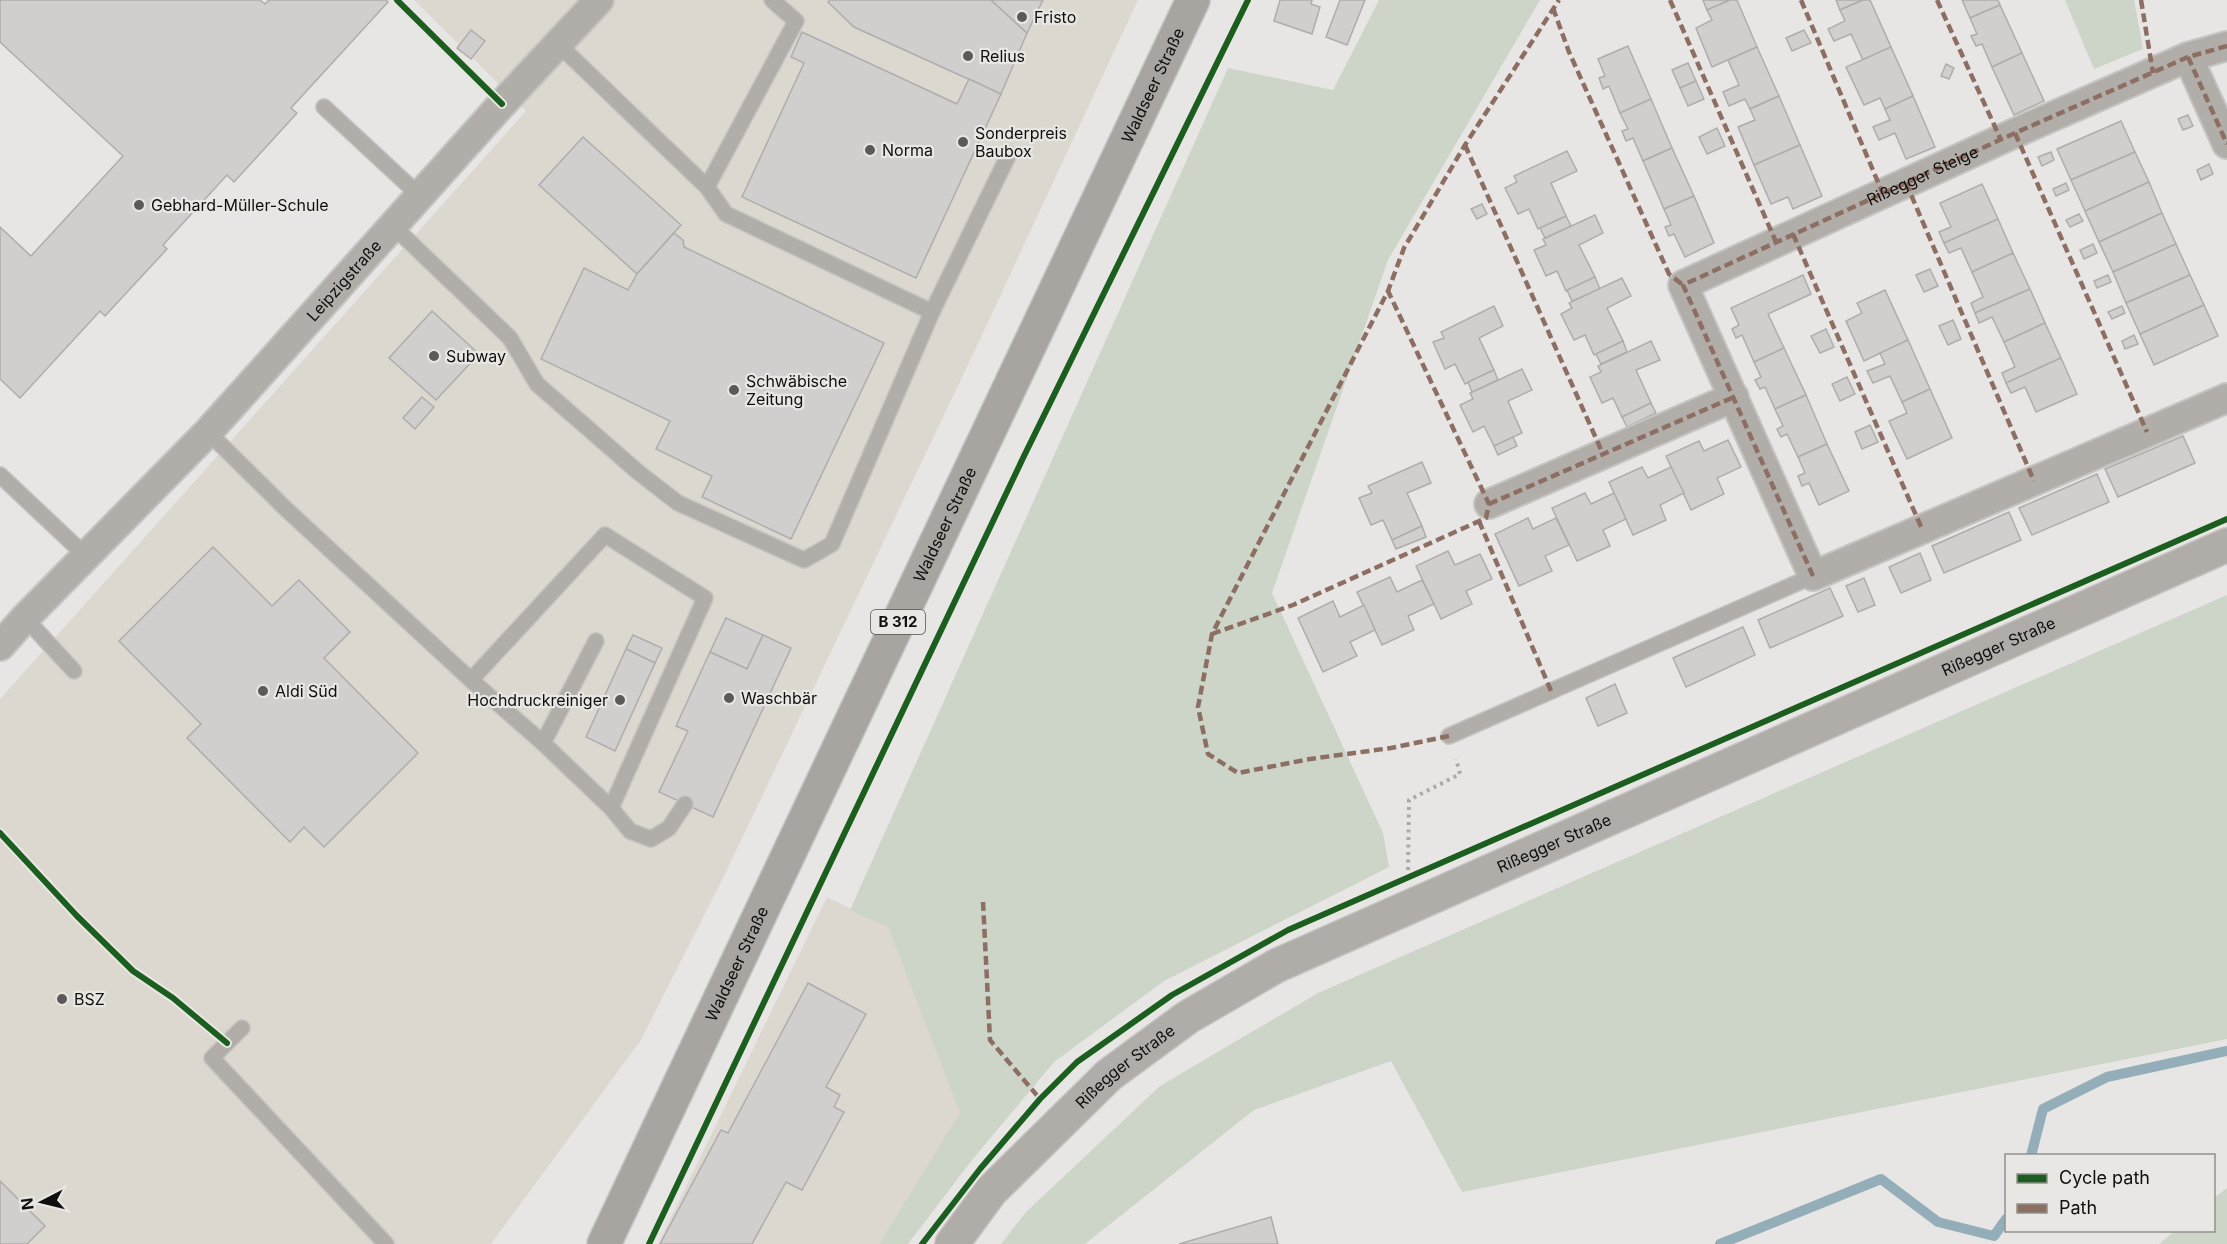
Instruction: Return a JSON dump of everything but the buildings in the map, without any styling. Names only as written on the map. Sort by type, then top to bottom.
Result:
[{"type":"main road","name":"Waldseer Straße","points":[[604,1244],[1193,0]]},
{"type":"street","name":"Leipzigstraße","points":[[0,646],[208,432],[599,0]]},
{"type":"street","points":[[2227,46],[2188,57],[2227,144]]},
{"type":"street","name":"Rißegger Steige","points":[[1813,576],[1683,285],[2188,57]]},
{"type":"street","points":[[1489,504],[1734,397]]},
{"type":"street","points":[[1813,576],[2227,398]]},
{"type":"street","name":"Rißegger Straße","points":[[952,1244],[991,1191],[1108,1075],[1188,1017],[1276,966],[2227,545]]},
{"type":"lane","points":[[707,187],[796,21],[772,0]]},
{"type":"lane","points":[[558,44],[707,187],[726,214],[932,312]]},
{"type":"lane","points":[[324,107],[420,196]]},
{"type":"lane","points":[[393,226],[510,338],[537,384],[638,472],[678,503],[804,560],[832,544],[932,312],[1008,154]]},
{"type":"lane","points":[[208,432],[288,511],[471,680],[543,742],[611,808],[630,831],[651,839],[669,828],[685,804]]},
{"type":"lane","points":[[0,475],[87,557]]},
{"type":"lane","points":[[471,680],[604,535],[705,598],[611,808]]},
{"type":"lane","points":[[1449,736],[1813,576]]},
{"type":"lane","points":[[26,618],[74,671]]},
{"type":"lane","points":[[543,742],[596,641]]},
{"type":"lane","points":[[242,1028],[212,1058],[386,1244]]},
{"type":"path","points":[[1408,878],[1409,800],[1460,774]]},
{"type":"shaded area","points":[[414,0],[1138,0],[976,348],[724,876],[641,1040],[491,1244],[0,1244],[0,699],[526,111]]},
{"type":"shaded area","points":[[1379,0],[1540,0],[1388,260],[1272,593],[1383,833],[1389,867],[1164,981],[1054,1062],[972,1160],[908,1244],[879,1244],[960,1113],[888,927],[850,910],[1228,68],[1333,90]]},
{"type":"shaded area","points":[[2065,0],[2134,0],[2143,49],[2094,69]]},
{"type":"shaded area","points":[[2227,595],[2227,1039],[1462,1192],[1391,1061],[1254,1110],[1085,1244],[1001,1244],[1025,1213],[1160,1086],[1318,993]]},
{"type":"shaded area","points":[[827,897],[888,927],[961,1113],[879,1244],[658,1244]]},
{"type":"shaded area","points":[[2227,1188],[2227,1244],[2159,1244],[2174,1232],[2215,1232],[2215,1197]]},
{"type":"waterway","points":[[2032,1154],[2043,1109],[2107,1077],[2227,1051]]},
{"type":"waterway","points":[[1720,1244],[1881,1179],[1938,1222],[1994,1236],[2005,1220]]},
{"type":"marked path","points":[[1449,736],[1391,748],[1310,759],[1238,773],[1208,754],[1198,707],[1212,634],[1388,291],[1404,248],[1465,145],[1559,0]]},
{"type":"marked path","points":[[1670,0],[1776,242]]},
{"type":"marked path","points":[[1801,0],[1883,194]]},
{"type":"marked path","points":[[1937,0],[2001,140]]},
{"type":"marked path","points":[[2141,0],[2153,73]]},
{"type":"marked path","points":[[1553,8],[1569,52],[1669,274],[1683,285]]},
{"type":"marked path","points":[[1813,576],[1683,285],[2015,133],[2188,57],[2227,46]]},
{"type":"marked path","points":[[2188,57],[2227,144]]},
{"type":"marked path","points":[[2015,133],[2147,432]]},
{"type":"marked path","points":[[1465,145],[1603,454]]},
{"type":"marked path","points":[[1906,183],[2034,481]]},
{"type":"marked path","points":[[1793,234],[1922,529]]},
{"type":"marked path","points":[[1212,634],[1293,605],[1486,518],[1489,504],[1388,291]]},
{"type":"marked path","points":[[1489,504],[1734,397]]},
{"type":"marked path","points":[[1479,521],[1551,691]]},
{"type":"marked path","points":[[983,902],[990,1040],[1040,1099]]},
{"type":"cycle path","points":[[397,0],[502,104]]},
{"type":"cycle path","points":[[649,1244],[1024,456],[1248,0]]},
{"type":"cycle path","points":[[922,1244],[980,1169],[1040,1099],[1077,1062],[1172,995],[1288,930],[2227,519]]},
{"type":"cycle path","points":[[0,833],[77,916],[133,971],[173,998],[227,1043]]},
{"type":"place","name":"Fristo","points":[[1022,17]]},
{"type":"place","name":"Relius","points":[[968,56]]},
{"type":"place","name":"Sonderpreis Baubox","points":[[963,142]]},
{"type":"place","name":"Norma","points":[[870,150]]},
{"type":"place","name":"Gebhard-Müller-Schule","points":[[139,205]]},
{"type":"place","name":"Subway","points":[[434,356]]},
{"type":"place","name":"Schwäbische Zeitung","points":[[734,390]]},
{"type":"place","name":"Aldi Süd","points":[[263,691]]},
{"type":"place","name":"Waschbär","points":[[729,698]]},
{"type":"place","name":"Hochdruckreiniger","points":[[620,700]]},
{"type":"place","name":"BSZ","points":[[62,999]]}]
